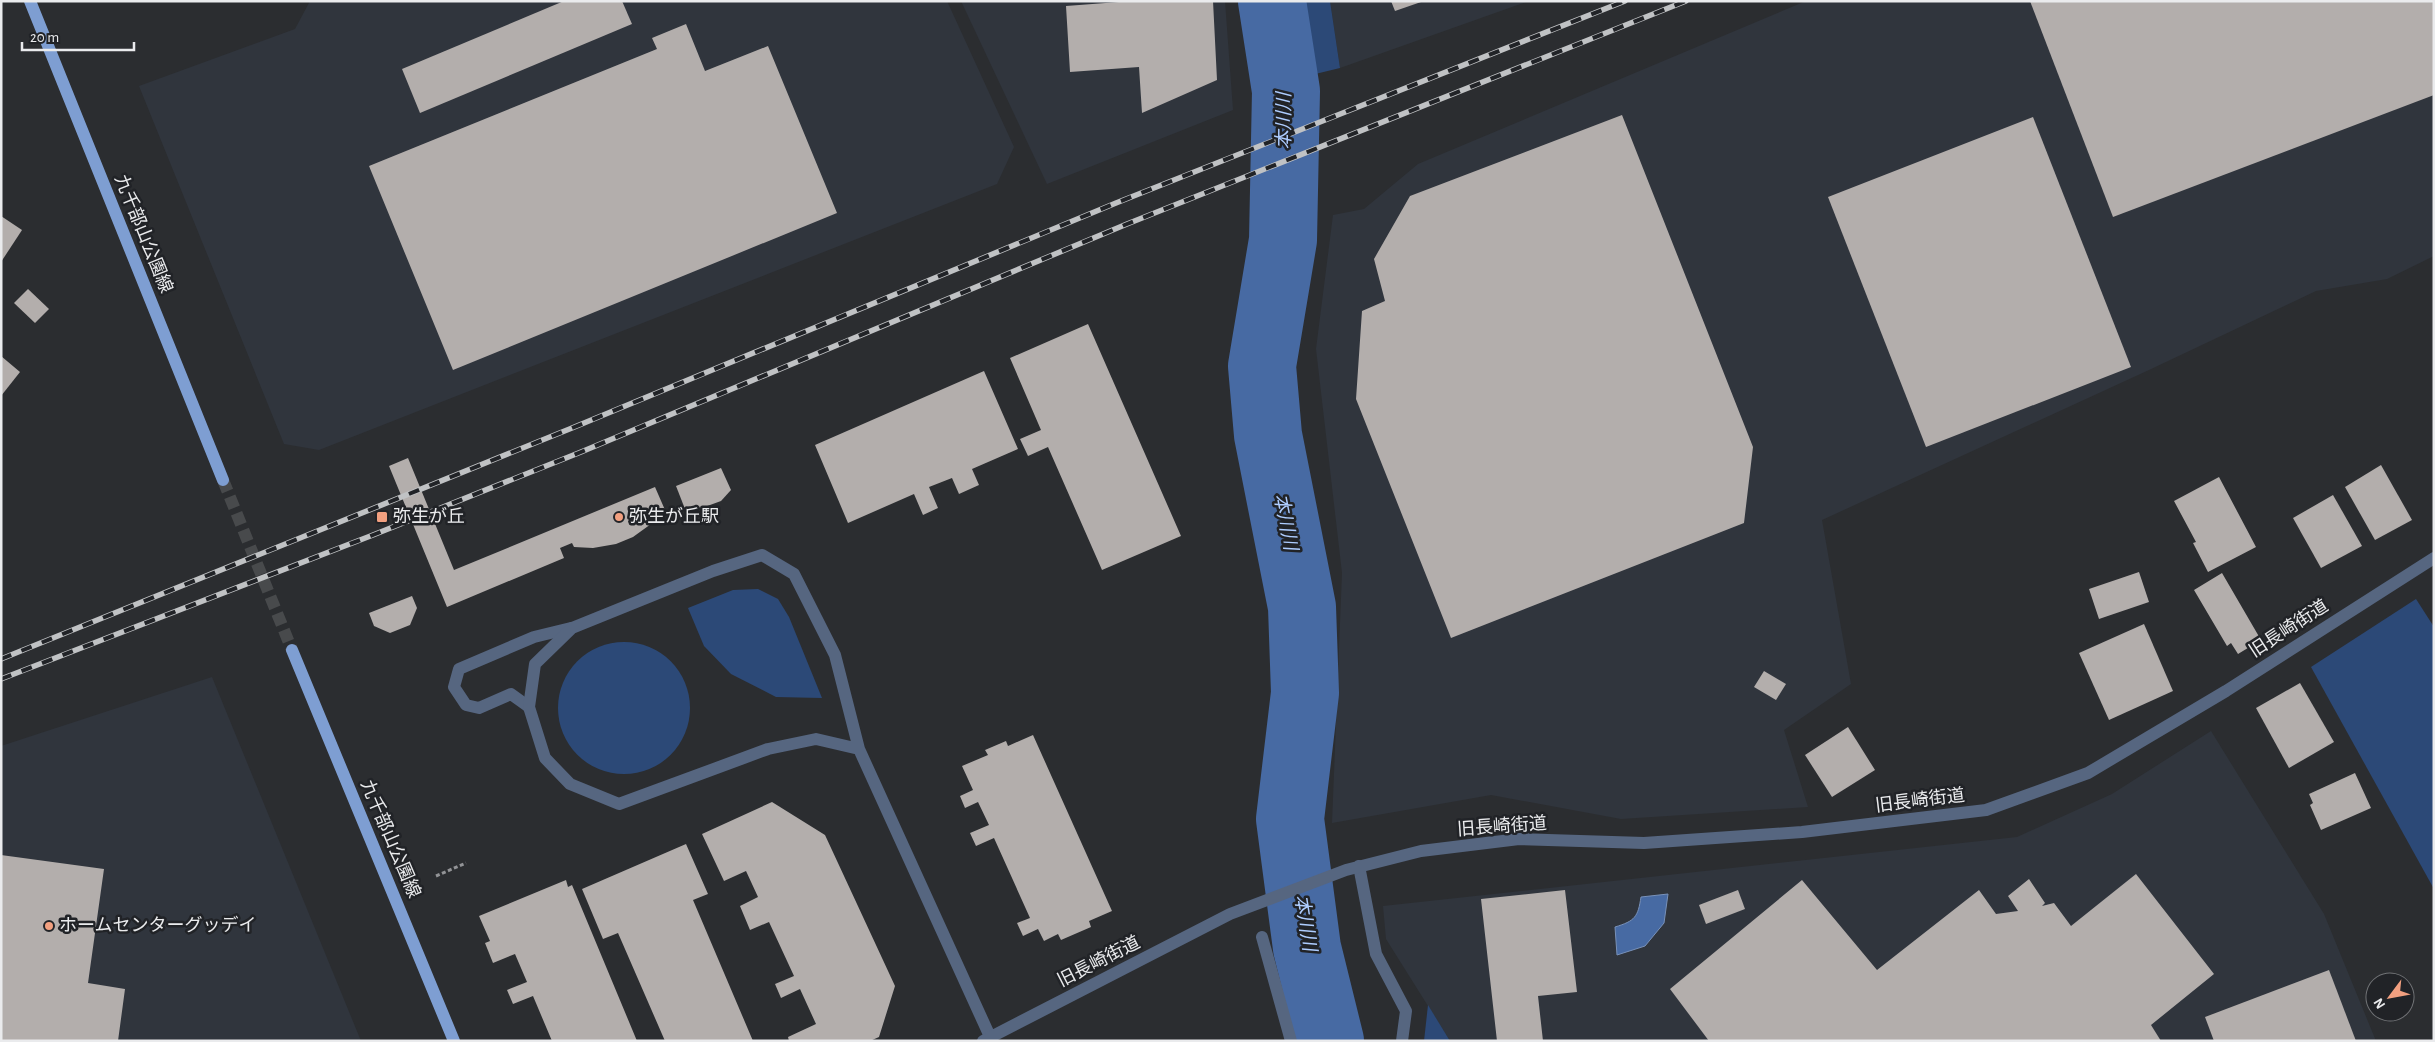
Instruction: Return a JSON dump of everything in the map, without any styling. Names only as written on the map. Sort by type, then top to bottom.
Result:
[{"type":"main road","name":"九千部山公園線","points":[[30,1],[223,480]]},
{"type":"main road","name":"九千部山公園線","points":[[292,650],[454,1041]]},
{"type":"street","points":[[529,707],[512,694],[479,708],[466,705],[454,688],[459,669],[534,637],[572,628],[713,571],[762,555],[794,574],[835,655],[859,749],[989,1039]]},
{"type":"street","name":"旧長崎街道","points":[[989,1039],[1230,914],[1346,870],[1421,851],[1519,839],[1644,844],[1802,832],[1986,810],[2088,773],[2226,691],[2434,558]]},
{"type":"street","points":[[572,628],[535,664],[529,707],[545,758],[570,784],[619,804],[768,749],[816,740],[859,749]]},
{"type":"street","points":[[1359,866],[1376,954],[1406,1011],[1402,1041]]},
{"type":"street","points":[[1262,937],[1291,1041]]},
{"type":"path","points":[[436,876],[466,864]]},
{"type":"shaded area","points":[[310,1],[947,1],[1014,147],[997,184],[319,450],[284,444],[139,86],[295,29]]},
{"type":"shaded area","points":[[961,1],[1225,1],[1233,110],[1047,184]]},
{"type":"shaded area","points":[[1301,1],[1330,1],[1340,68],[1307,76]]},
{"type":"shaded area","points":[[1330,1],[1529,1],[1340,68]]},
{"type":"shaded area","points":[[1806,1],[2434,1],[2434,256],[2387,279],[2316,291],[1822,520],[1851,684],[1784,730],[1808,807],[1621,819],[1491,795],[1332,823],[1342,573],[1316,349],[1333,215],[1364,209],[1418,164]]},
{"type":"shaded area","points":[[758,589],[778,599],[789,617],[822,698],[776,697],[731,674],[704,646],[688,608],[733,590]]},
{"type":"shaded area","points":[[2416,599],[2434,627],[2434,889],[2311,667]]},
{"type":"shaded area","points":[[624,642],[637,643],[649,647],[671,661],[685,683],[689,695],[689,721],[685,733],[671,755],[649,769],[637,773],[624,774],[611,773],[599,769],[577,755],[563,733],[559,721],[558,708],[559,695],[563,683],[577,661],[599,647],[611,643]]},
{"type":"shaded area","points":[[212,677],[361,1041],[1,1041],[1,746]]},
{"type":"shaded area","points":[[2211,731],[2324,914],[2365,1014],[2365,1022],[2368,1022],[2376,1041],[1450,1041],[1386,939],[1383,906],[2017,837],[2112,794]]},
{"type":"shaded area","points":[[1668,894],[1664,923],[1645,946],[1617,955],[1615,927],[1627,923],[1637,914],[1641,897]]},
{"type":"shaded area","points":[[1428,1005],[1450,1041],[1424,1041]]},
{"type":"building","points":[[564,1],[622,1],[632,24],[420,113],[402,69]]},
{"type":"building","points":[[1132,1],[1213,1],[1217,80],[1142,113],[1139,67],[1070,72],[1066,6]]},
{"type":"building","points":[[1391,1],[1421,1],[1421,2],[1395,11]]},
{"type":"building","points":[[2030,1],[2434,1],[2434,95],[2113,217]]},
{"type":"building","points":[[686,24],[705,71],[768,46],[837,213],[453,370],[369,166],[657,49],[652,38]]},
{"type":"building","points":[[1622,115],[1753,447],[1744,523],[1451,638],[1356,399],[1362,311],[1385,301],[1374,259],[1410,196]]},
{"type":"building","points":[[2033,117],[2131,367],[1926,447],[1828,197]]},
{"type":"building","points":[[1,216],[22,230],[1,262]]},
{"type":"building","points":[[28,289],[49,309],[35,323],[14,303]]},
{"type":"building","points":[[1088,324],[1181,536],[1102,570],[1048,447],[1028,456],[1020,439],[1041,430],[1010,358]]},
{"type":"building","points":[[1,356],[20,372],[1,396]]},
{"type":"building","points":[[984,371],[1018,449],[972,469],[979,485],[959,494],[952,478],[929,487],[938,508],[923,515],[914,494],[848,523],[815,445]]},
{"type":"building","points":[[408,458],[454,570],[655,487],[665,510],[651,524],[633,537],[616,544],[593,548],[574,547],[572,543],[560,548],[564,558],[447,607],[389,466]]},
{"type":"building","points":[[2381,465],[2412,520],[2375,540],[2345,487]]},
{"type":"building","points":[[721,468],[731,490],[721,501],[699,509],[685,509],[676,486]]},
{"type":"building","points":[[2219,477],[2256,547],[2208,572],[2193,543],[2196,542],[2174,501]]},
{"type":"building","points":[[2333,495],[2362,546],[2321,568],[2293,518]]},
{"type":"building","points":[[2139,572],[2149,602],[2099,619],[2089,589]]},
{"type":"building","points":[[2222,573],[2261,640],[2238,654],[2231,643],[2227,646],[2194,590]]},
{"type":"building","points":[[412,596],[417,608],[410,625],[390,633],[374,626],[369,613]]},
{"type":"building","points":[[2144,624],[2173,691],[2109,720],[2079,653]]},
{"type":"building","points":[[1764,671],[1786,684],[1776,700],[1754,687]]},
{"type":"building","points":[[2300,683],[2334,742],[2289,768],[2256,708]]},
{"type":"building","points":[[1848,727],[1875,770],[1832,797],[1805,755]]},
{"type":"building","points":[[1033,735],[1112,911],[1089,921],[1091,927],[1061,940],[1058,934],[1044,941],[1038,929],[1023,936],[1017,923],[1030,918],[994,838],[976,846],[970,833],[989,825],[978,802],[965,808],[960,796],[973,790],[962,766],[988,755],[985,750],[1006,741],[1008,746]]},
{"type":"building","points":[[2355,773],[2371,808],[2321,830],[2310,805],[2313,803],[2309,794]]},
{"type":"building","points":[[772,802],[825,835],[895,986],[879,1037],[870,1041],[789,1041],[788,1037],[816,1024],[800,989],[781,998],[775,984],[794,976],[769,922],[750,930],[740,906],[758,897],[746,871],[724,881],[702,834]]},
{"type":"building","points":[[686,844],[708,894],[693,900],[753,1041],[665,1041],[618,933],[603,939],[582,889]]},
{"type":"building","name":"ホームセンターグッデイ","points":[[1,855],[104,869],[88,983],[125,989],[118,1041],[1,1041]]},
{"type":"building","points":[[2136,874],[2214,974],[2151,1025],[2161,1041],[1709,1041],[1670,989],[1802,880],[1877,970],[1979,890],[1996,914],[2018,911],[2008,896],[2029,879],[2045,903],[2042,906],[2054,903],[2071,926]]},
{"type":"building","points":[[566,880],[568,887],[572,885],[637,1041],[552,1041],[533,996],[513,1004],[507,990],[527,982],[515,954],[493,963],[485,943],[490,941],[479,916]]},
{"type":"building","points":[[1565,890],[1577,992],[1538,996],[1543,1041],[1497,1041],[1481,899]]},
{"type":"building","points":[[1738,890],[1745,909],[1706,924],[1699,905]]},
{"type":"building","points":[[2329,970],[2356,1041],[2214,1041],[2205,1017]]},
{"type":"waterway","name":"本川川","points":[[1272,1],[1286,91],[1283,240],[1262,366],[1268,435],[1302,607],[1305,693],[1290,819],[1307,948],[1330,1041]]},
{"type":"tunnel","points":[[223,480],[292,650]]},
{"type":"railway","points":[[1,659],[572,428],[1116,203],[1625,1]]},
{"type":"railway","points":[[1,679],[581,452],[1127,224],[1686,1]]},
{"type":"place","name":"弥生が丘","points":[[382,517]]},
{"type":"place","name":"弥生が丘駅","points":[[619,517]]},
{"type":"place","name":"ホームセンターグッデイ","points":[[49,926]]}]
